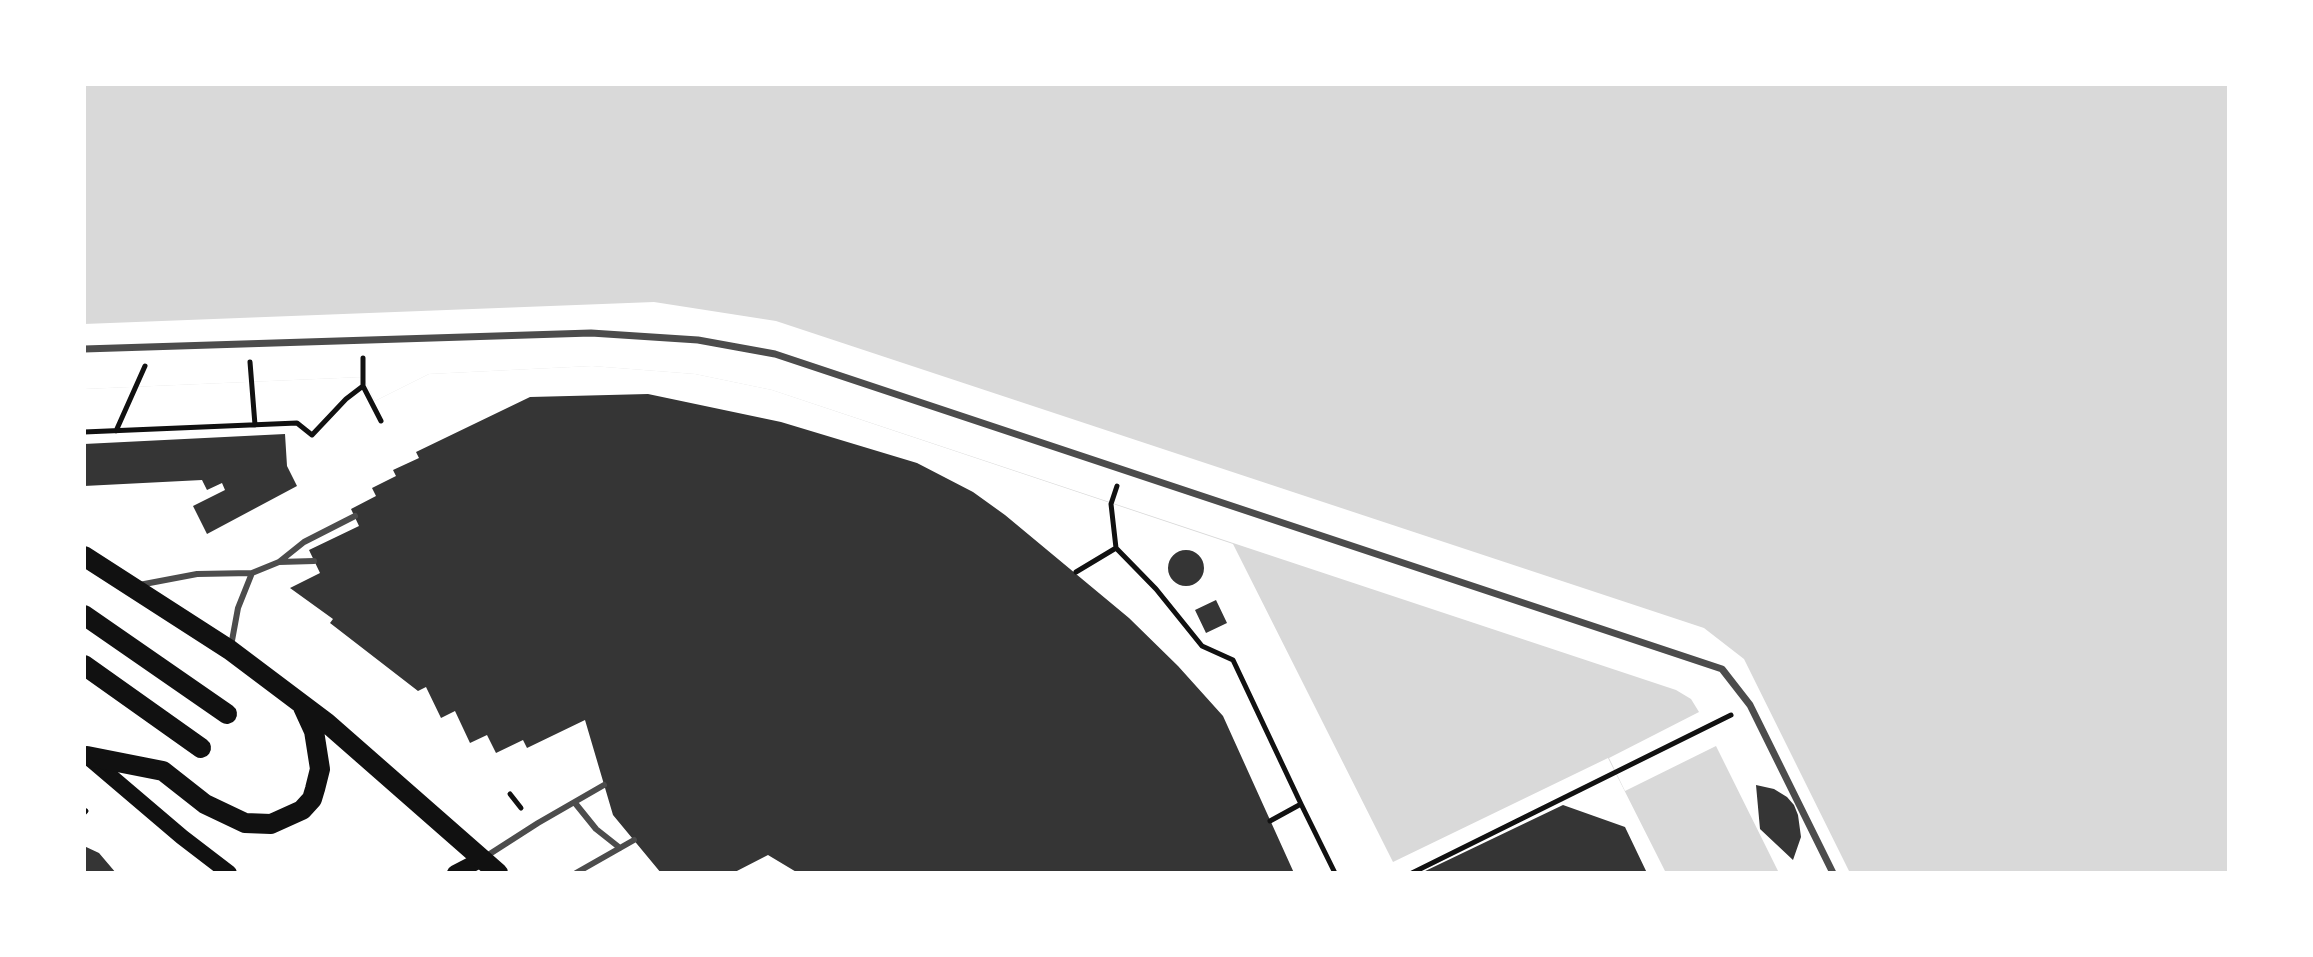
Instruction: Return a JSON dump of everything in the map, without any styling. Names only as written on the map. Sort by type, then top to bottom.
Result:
[{"type":"main road","points":[[84,556],[230,650],[301,703],[362,752],[498,873]]},
{"type":"main road","points":[[84,615],[227,714]]},
{"type":"main road","points":[[84,665],[201,748]]},
{"type":"main road","points":[[86,755],[163,771],[205,804],[245,823],[271,824],[302,810],[312,799],[320,769],[314,731],[301,703]]},
{"type":"main road","points":[[86,755],[229,873]]},
{"type":"main road","points":[[182,837],[204,873]]},
{"type":"main road","points":[[455,873],[482,859]]},
{"type":"street","points":[[84,349],[591,333],[698,340],[775,354],[1722,669],[1750,705],[1833,873]]},
{"type":"lane","points":[[132,586],[197,574],[252,573],[279,562],[304,542],[355,516]]},
{"type":"lane","points":[[279,562],[314,561]]},
{"type":"lane","points":[[230,650],[238,608],[252,573]]},
{"type":"lane","points":[[482,859],[604,785]]},
{"type":"lane","points":[[575,803],[596,829],[620,848]]},
{"type":"lane","points":[[576,873],[634,840]]},
{"type":"path","points":[[249,344],[255,425]]},
{"type":"path","points":[[116,431],[153,347]]},
{"type":"path","points":[[363,377],[363,386],[381,421]]},
{"type":"path","points":[[84,432],[297,423],[312,435],[346,399],[363,386]]},
{"type":"path","points":[[1122,469],[1111,504],[1116,548],[1156,589],[1202,646],[1233,660],[1335,873]]},
{"type":"path","points":[[1076,572],[1116,548]]},
{"type":"path","points":[[1412,873],[1750,705]]},
{"type":"path","points":[[510,794],[521,808]]},
{"type":"path","points":[[1270,821],[1301,804]]},
{"type":"shaded area","points":[[84,84],[2229,84],[2229,873],[1666,873],[1608,758],[1393,862],[1233,544],[772,390],[695,374],[592,366],[429,374],[375,401],[363,377],[84,389]]},
{"type":"pier","points":[[654,302],[776,321],[1704,628],[1744,659],[1850,873],[1779,873],[1716,746],[1625,791],[1609,758],[1699,712],[1691,699],[1676,690],[772,390],[695,374],[592,366],[429,374],[375,401],[363,377],[84,389],[84,324]]},
{"type":"building","points":[[648,394],[781,422],[917,463],[973,492],[1005,515],[1129,618],[1223,716],[1294,873],[798,873],[768,855],[733,873],[661,873],[613,815],[585,720],[527,748],[523,740],[496,753],[487,735],[470,743],[455,711],[441,718],[426,687],[418,691],[330,623],[333,619],[290,588],[320,573],[309,550],[359,526],[351,509],[376,496],[372,488],[396,476],[393,470],[419,458],[416,452],[530,397]]},
{"type":"building","points":[[285,434],[287,466],[297,486],[207,534],[193,506],[225,490],[222,483],[207,490],[202,480],[84,486],[84,444]]},
{"type":"building","points":[[1186,550],[1199,555],[1204,568],[1199,581],[1186,586],[1173,581],[1168,568],[1173,555]]},
{"type":"building","points":[[1216,600],[1227,623],[1206,633],[1195,610]]},
{"type":"building","points":[[1756,785],[1774,789],[1794,805],[1801,837],[1793,860],[1760,829]]},
{"type":"building","points":[[1563,805],[1625,827],[1647,873],[1421,873]]},
{"type":"building","points":[[84,846],[99,853],[116,873],[84,873]]}]
